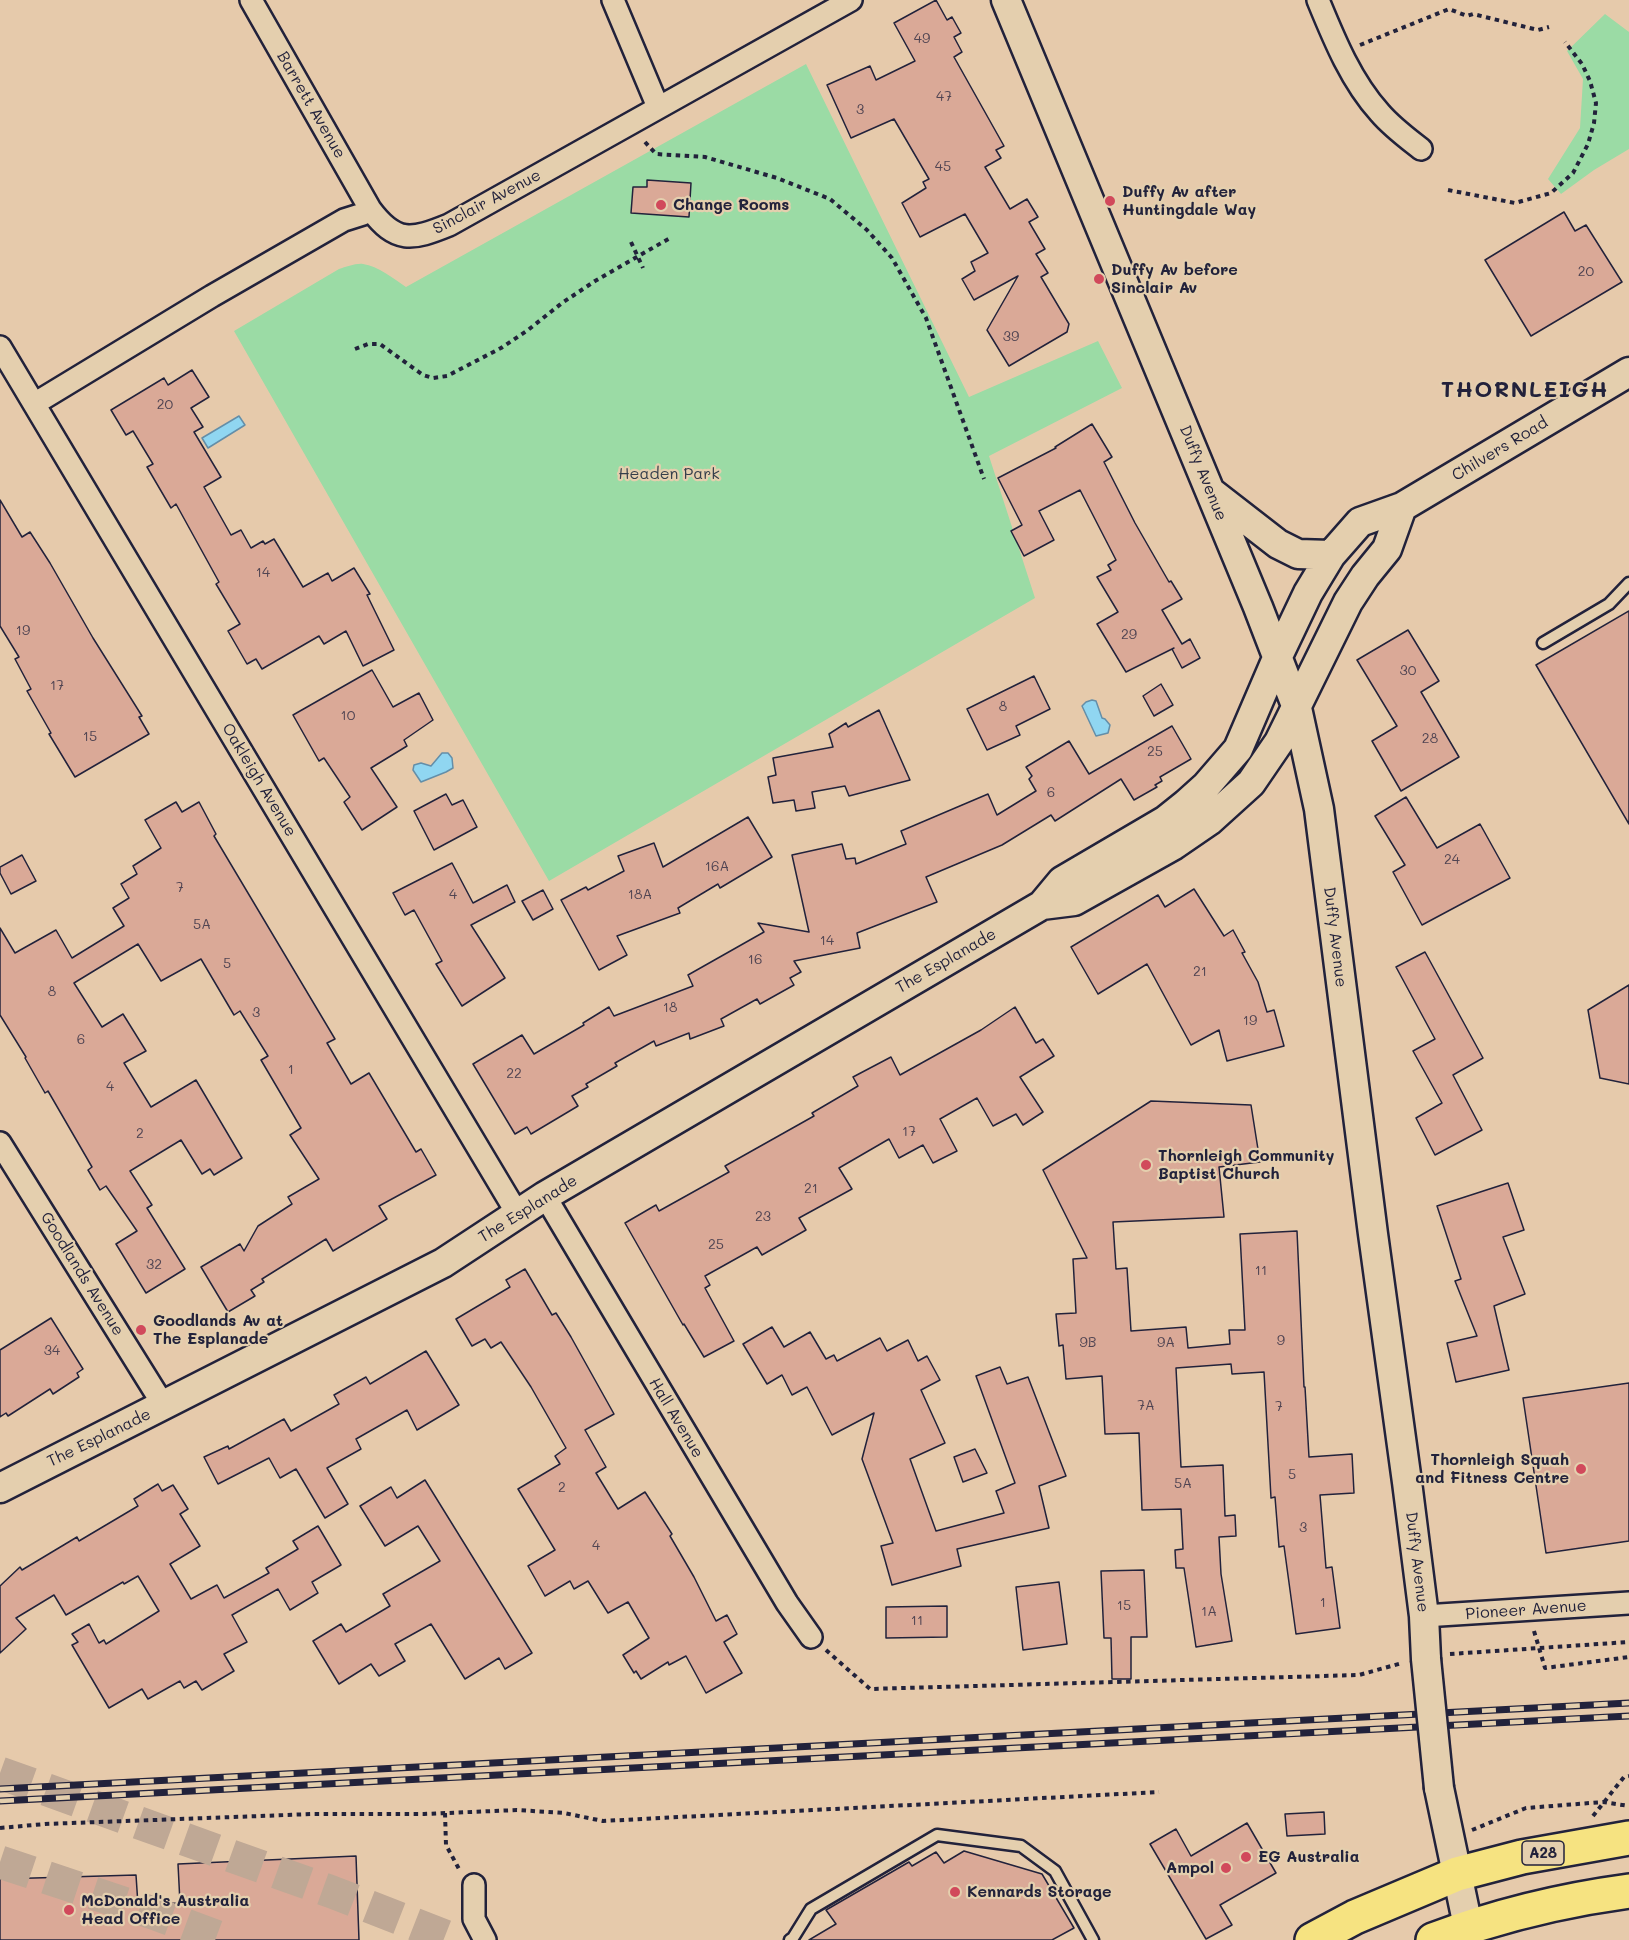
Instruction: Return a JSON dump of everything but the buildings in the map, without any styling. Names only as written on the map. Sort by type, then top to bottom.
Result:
[{"type":"highway","name":"A28","points":[[1312,1940],[1355,1917],[1458,1874],[1569,1847],[1629,1838]]},
{"type":"highway","points":[[1433,1940],[1468,1926],[1511,1914],[1629,1891]]},
{"type":"main road","name":"Duffy Avenue","points":[[1006,0],[1278,656],[1297,708],[1319,809],[1424,1616],[1439,1788],[1468,1926]]},
{"type":"main road","name":"Chilvers Road","points":[[1278,656],[1308,593],[1331,555],[1360,522],[1402,507],[1629,372]]},
{"type":"main road","points":[[1210,491],[1278,544],[1298,554],[1331,555]]},
{"type":"main road","points":[[1238,748],[1262,738],[1297,708],[1344,612],[1365,576],[1387,549],[1402,507]]},
{"type":"main road","points":[[1278,656],[1344,612]]},
{"type":"main road","name":"The Esplanade","points":[[0,1488],[443,1263],[545,1196],[1042,905],[1062,881],[1166,820],[1206,786],[1238,748],[1278,656]]},
{"type":"main road","name":"The Esplanade","points":[[1042,905],[1074,901],[1174,844],[1209,821],[1251,783],[1279,742],[1297,708]]},
{"type":"street","name":"Barrett Avenue","points":[[251,0],[370,209]]},
{"type":"street","points":[[614,0],[658,107]]},
{"type":"street","name":"Sinclair Avenue","points":[[370,209],[383,227],[394,233],[412,237],[429,233],[466,216],[851,0]]},
{"type":"street","points":[[1318,0],[1339,51],[1379,112],[1421,149]]},
{"type":"street","points":[[34,404],[252,272],[344,220],[363,214],[370,209]]},
{"type":"street","name":"Oakleigh Avenue","points":[[0,347],[517,1214]]},
{"type":"street","name":"Goodlands Avenue","points":[[0,1143],[164,1406]]},
{"type":"street","name":"Hall Avenue","points":[[545,1196],[787,1604],[811,1637]]},
{"type":"street","name":"Pioneer Avenue","points":[[1424,1616],[1629,1602]]},
{"type":"street","points":[[474,1885],[474,1919],[485,1940]]},
{"type":"lane","points":[[1543,643],[1609,604],[1629,583]]},
{"type":"lane","points":[[790,1940],[811,1909],[937,1835],[1021,1846],[1054,1871],[1093,1940]]},
{"type":"path","points":[[1339,51],[1371,41],[1449,9],[1467,16],[1473,14],[1538,30],[1549,27]]},
{"type":"path","points":[[1448,190],[1515,203],[1551,193],[1573,173],[1588,144],[1594,123],[1596,103],[1582,64],[1565,42]]},
{"type":"path","points":[[628,124],[656,154],[705,157],[777,178],[830,199],[867,230],[892,258],[926,318],[984,479]]},
{"type":"path","points":[[355,349],[368,344],[380,344],[423,375],[433,378],[447,376],[501,348],[562,303],[670,238]]},
{"type":"path","points":[[631,242],[643,268]]},
{"type":"path","points":[[1529,1610],[1545,1668],[1629,1657]]},
{"type":"path","points":[[811,1637],[870,1689],[1359,1675],[1426,1658],[1629,1642]]},
{"type":"path","points":[[1569,1847],[1624,1777],[1629,1776]]},
{"type":"path","points":[[0,1828],[45,1824],[301,1814],[517,1810],[564,1813],[603,1821],[1159,1792]]},
{"type":"path","points":[[1449,1837],[1526,1808],[1603,1802],[1629,1806]]},
{"type":"path","points":[[445,1813],[446,1845],[456,1866],[474,1885]]},
{"type":"green space","points":[[1605,14],[1629,32],[1629,149],[1594,170],[1561,194],[1548,179],[1580,128],[1583,79],[1567,51]]},
{"type":"green space","name":"Headen Park","points":[[806,64],[969,397],[1098,341],[1122,388],[989,456],[1035,598],[549,881],[234,331],[339,269],[351,265],[363,264],[374,267],[406,287]]},
{"type":"water","points":[[239,416],[245,425],[208,448],[202,438]]},
{"type":"water","points":[[1092,700],[1096,701],[1102,718],[1110,725],[1108,733],[1096,736],[1082,706]]},
{"type":"water","points":[[442,753],[448,753],[452,758],[453,768],[421,782],[413,770],[414,765],[421,763],[431,766]]},
{"type":"tunnel","points":[[0,1773],[332,1892],[455,1940]]},
{"type":"tunnel","points":[[0,1862],[226,1940]]},
{"type":"railway","points":[[0,1789],[1629,1703]]},
{"type":"railway","points":[[0,1801],[1629,1716]]},
{"type":"place","name":"Duffy Av after Huntingdale Way","points":[[1110,201]]},
{"type":"place","name":"Change Rooms","points":[[661,205]]},
{"type":"place","name":"Duffy Av before Sinclair Av","points":[[1099,279]]},
{"type":"place","name":"Thornleigh Community Baptist Church","points":[[1146,1165]]},
{"type":"place","name":"Goodlands Av at The Esplanade","points":[[141,1330]]},
{"type":"place","name":"Thornleigh Squah and Fitness Centre","points":[[1581,1469]]},
{"type":"place","name":"EG Australia","points":[[1246,1857]]},
{"type":"place","name":"Ampol","points":[[1226,1868]]},
{"type":"place","name":"Kennards Storage","points":[[955,1892]]},
{"type":"place","name":"McDonald's Australia Head Office","points":[[69,1910]]},
{"type":"district","name":"THORNLEIGH","points":[[1525,390]]}]
